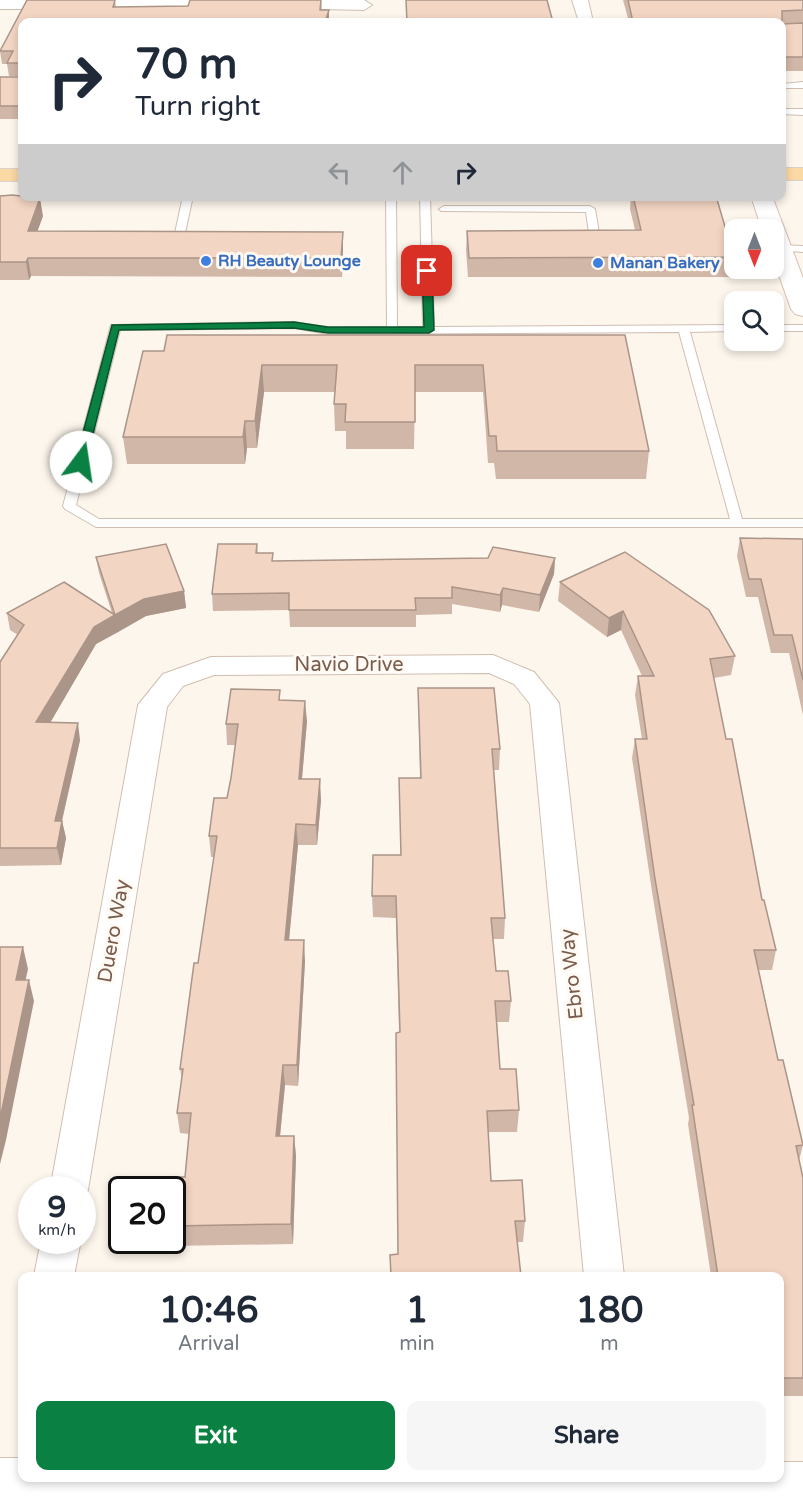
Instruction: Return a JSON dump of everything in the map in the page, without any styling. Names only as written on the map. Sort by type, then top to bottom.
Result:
[{"type":"main road","points":[[0,166],[18,166]]},
{"type":"main road","points":[[786,166],[803,166]]},
{"type":"main road","points":[[786,174],[803,174]]},
{"type":"main road","points":[[0,175],[18,175]]},
{"type":"main road","points":[[0,184],[18,184]]},
{"type":"main road","points":[[786,185],[803,185]]},
{"type":"street","points":[[580,0],[585,18]]},
{"type":"street","points":[[0,4],[151,2],[245,4]]},
{"type":"street","points":[[269,4],[364,2],[364,18]]},
{"type":"street","points":[[764,201],[773,219]]},
{"type":"street","points":[[784,242],[803,309]]},
{"type":"street","name":"Navio Drive","points":[[173,680],[211,666],[482,664],[494,664],[524,678]]},
{"type":"street","name":"Ebro Way","points":[[524,678],[544,703],[604,1272]]},
{"type":"street","name":"Duero Way","points":[[71,1176],[153,705],[173,680]]},
{"type":"street","points":[[55,1272],[58,1254]]},
{"type":"street","points":[[148,1482],[339,1492],[442,1493],[640,1487],[803,1486]]},
{"type":"lane","points":[[786,86],[803,85]]},
{"type":"lane","points":[[786,112],[803,112]]},
{"type":"lane","points":[[180,233],[187,201]]},
{"type":"lane","points":[[391,201],[392,330]]},
{"type":"lane","points":[[424,201],[429,330]]},
{"type":"lane","points":[[444,209],[590,209],[594,233]]},
{"type":"lane","points":[[724,328],[328,330],[294,325],[115,327],[69,506],[96,522],[803,523]]},
{"type":"lane","points":[[784,328],[803,328]]},
{"type":"lane","points":[[684,329],[737,523]]},
{"type":"building","points":[[27,0],[115,0],[113,7],[188,6],[190,0],[321,0],[320,10],[329,10],[326,18],[18,18],[18,63],[7,63],[13,51],[0,51]]},
{"type":"building","points":[[406,0],[547,0],[552,18],[407,18]]},
{"type":"building","points":[[628,0],[803,0],[803,10],[782,11],[782,18],[632,18]]},
{"type":"building","points":[[803,23],[803,57],[786,57],[786,24]]},
{"type":"building","points":[[0,77],[18,77],[18,106],[0,106]]},
{"type":"building","points":[[0,196],[18,196],[18,201],[39,201],[28,231],[343,232],[341,258],[28,258],[26,262],[0,262]]},
{"type":"building","points":[[634,201],[717,201],[724,223],[724,257],[469,258],[467,231],[641,230]]},
{"type":"building","points":[[167,335],[625,335],[649,451],[497,451],[496,436],[489,436],[483,365],[415,365],[415,422],[345,422],[346,404],[334,404],[337,365],[262,365],[255,421],[245,421],[243,437],[123,437],[143,351],[164,351]]},
{"type":"building","points":[[740,538],[803,539],[803,680],[792,635],[774,635],[761,579],[749,579]]},
{"type":"building","points":[[166,544],[184,591],[144,599],[115,615],[96,557]]},
{"type":"building","points":[[218,544],[257,544],[256,553],[273,553],[272,561],[488,558],[493,547],[555,558],[540,595],[503,588],[500,595],[452,587],[452,598],[415,598],[416,610],[289,610],[289,593],[212,594]]},
{"type":"building","points":[[625,552],[709,610],[735,656],[710,659],[726,739],[732,739],[762,900],[764,900],[776,950],[754,950],[778,1060],[783,1060],[803,1145],[796,1146],[803,1178],[803,1378],[784,1378],[784,1272],[717,1272],[692,1105],[694,1105],[655,879],[635,739],[647,739],[638,676],[654,676],[623,611],[609,618],[560,582]]},
{"type":"building","points":[[64,582],[115,615],[94,627],[36,722],[78,723],[55,821],[62,821],[57,848],[0,848],[0,662],[24,625],[7,613]]},
{"type":"building","points":[[418,688],[494,688],[500,749],[492,749],[505,918],[491,918],[496,971],[508,971],[511,1001],[495,1001],[500,1069],[516,1069],[519,1110],[487,1111],[491,1181],[522,1180],[525,1221],[515,1221],[521,1272],[391,1272],[390,1255],[398,1254],[396,1033],[400,1032],[396,896],[372,896],[373,855],[401,855],[399,778],[421,778]]},
{"type":"building","points":[[231,689],[280,690],[279,700],[305,701],[299,779],[320,779],[316,825],[296,824],[285,940],[304,940],[297,1065],[283,1065],[276,1136],[294,1136],[291,1224],[186,1226],[185,1176],[191,1113],[177,1113],[183,1069],[180,1069],[194,963],[198,963],[217,836],[209,836],[214,798],[227,798],[231,778],[238,724],[226,724]]},
{"type":"building","points":[[0,947],[23,947],[16,980],[29,980],[0,1119]]},
{"type":"place","name":"RH Beauty Lounge","points":[[206,261]]},
{"type":"place","name":"Manan Bakery","points":[[598,263]]},
{"type":"route","points":[[81,462],[115,327],[294,325],[328,330],[429,330],[427,271]]}]
